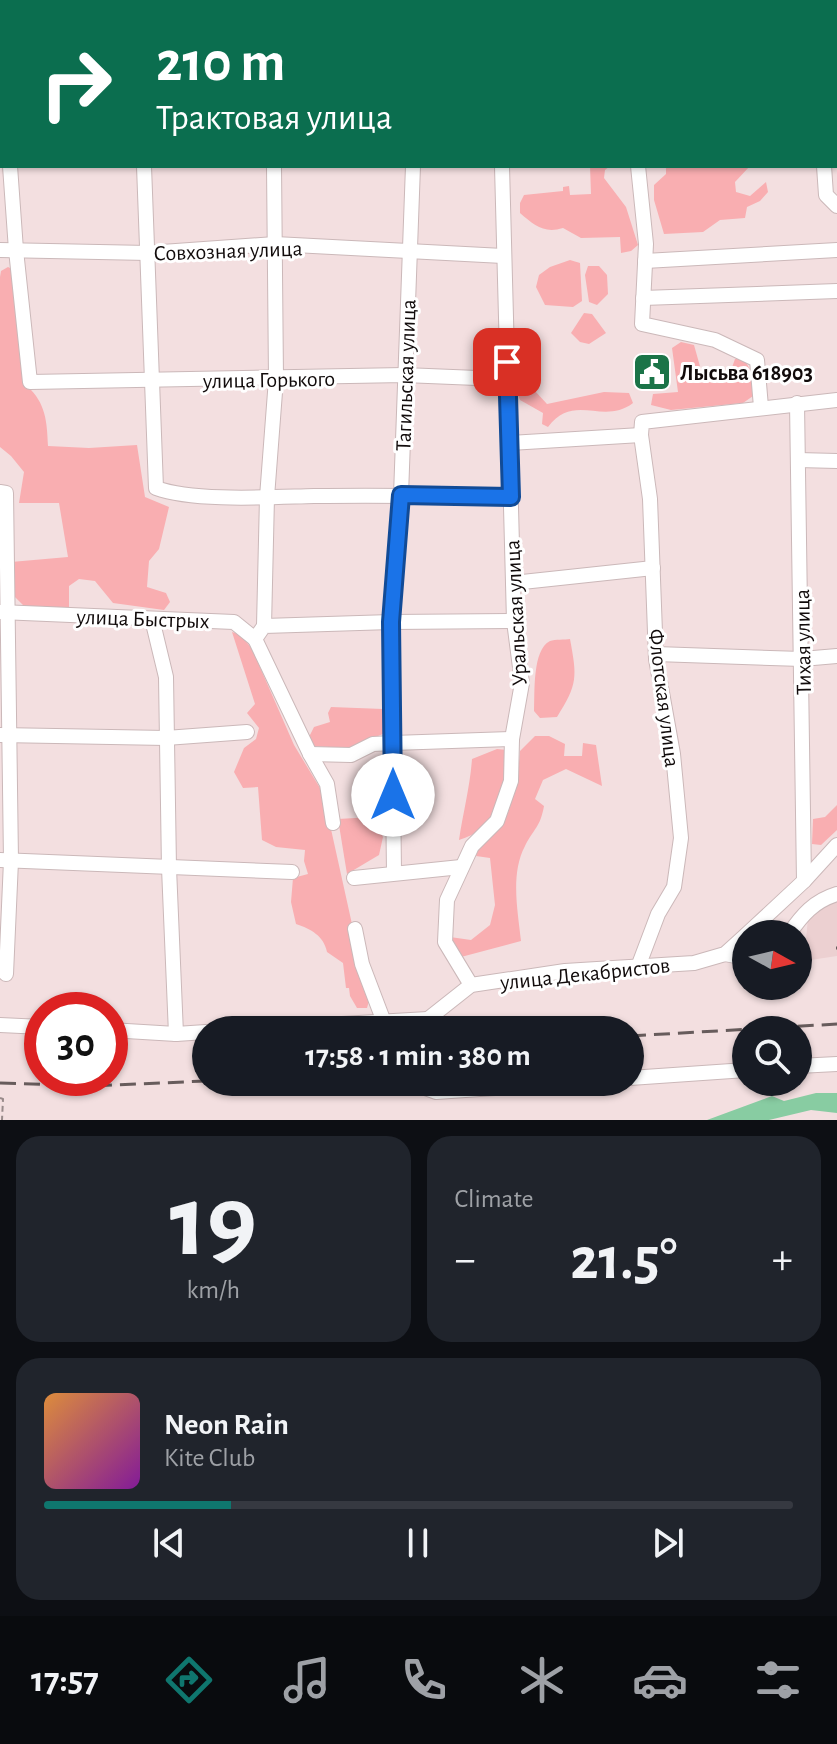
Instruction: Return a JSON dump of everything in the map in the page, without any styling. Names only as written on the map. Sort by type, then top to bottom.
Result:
[{"type":"street","points":[[10,168],[16,250]]},
{"type":"street","points":[[144,168],[156,488],[172,493],[267,497],[511,497]]},
{"type":"street","points":[[274,168],[276,379],[260,632],[310,754],[327,784],[333,823]]},
{"type":"street","name":"Тагильская улица","points":[[394,872],[391,622],[401,495],[413,168]]},
{"type":"street","name":"Уральская улица","points":[[471,985],[445,942],[447,900],[472,846],[497,821],[511,781],[512,739],[522,683],[514,621],[502,168]]},
{"type":"street","points":[[638,168],[645,261],[642,324],[715,340],[757,360],[761,407]]},
{"type":"street","points":[[824,168],[826,195],[837,206]]},
{"type":"street","name":"Совхозная улица","points":[[0,250],[148,253],[275,244],[503,256]]},
{"type":"street","name":"улица Горького","points":[[16,250],[30,382],[404,375],[477,378],[507,388]]},
{"type":"street","points":[[645,261],[837,250]]},
{"type":"street","points":[[643,298],[837,291]]},
{"type":"street","points":[[510,443],[641,428],[761,407],[837,400]]},
{"type":"street","name":"Тихая улица","points":[[797,403],[804,881]]},
{"type":"street","name":"Флотская улица","points":[[638,967],[658,914],[674,887],[681,838],[673,754],[656,654],[650,499],[641,428]]},
{"type":"street","points":[[798,460],[837,461]]},
{"type":"street","points":[[3,492],[6,974]]},
{"type":"street","points":[[513,583],[653,568]]},
{"type":"street","name":"улица Быстрых","points":[[3,612],[234,622],[260,632],[391,622],[514,621]]},
{"type":"street","points":[[152,619],[166,677],[176,1034]]},
{"type":"street","points":[[656,654],[802,659],[837,656]]},
{"type":"street","points":[[4,735],[166,738],[247,732]]},
{"type":"street","points":[[310,754],[351,755],[373,744],[512,739]]},
{"type":"street","name":"улица Декабристов","points":[[761,920],[837,845]]},
{"type":"street","points":[[6,860],[292,872]]},
{"type":"street","points":[[354,878],[461,867]]},
{"type":"street","points":[[800,920],[819,901],[837,894]]},
{"type":"street","points":[[355,929],[362,964],[382,1016]]},
{"type":"street","name":"улица Декабристов","points":[[434,1016],[471,985],[565,971],[694,963],[725,954],[732,947]]},
{"type":"street","points":[[725,954],[732,955]]},
{"type":"street","points":[[0,1025],[24,1026]]},
{"type":"street","points":[[128,1031],[192,1033]]},
{"type":"street","points":[[812,1065],[837,1064]]},
{"type":"street","points":[[644,1077],[732,1071]]},
{"type":"path","points":[[0,1098],[3,1099],[2,1120]]},
{"type":"shaded area","points":[[590,168],[608,168],[604,178],[626,207],[638,245],[631,251],[621,253],[620,237],[581,238],[563,228],[550,230],[540,227],[520,213],[524,195],[563,191],[563,187],[569,186],[570,195],[591,194]]},
{"type":"shaded area","points":[[666,168],[748,168],[735,182],[736,192],[750,196],[766,182],[768,192],[760,201],[747,207],[745,218],[720,220],[703,232],[664,234],[654,200],[654,185],[666,174]]},
{"type":"shaded area","points":[[570,260],[580,263],[582,301],[573,307],[545,305],[536,287],[539,275],[550,267]]},
{"type":"shaded area","points":[[588,266],[599,266],[607,275],[608,294],[597,305],[589,302],[585,275]]},
{"type":"shaded area","points":[[8,267],[12,269],[27,386],[42,406],[48,446],[89,448],[137,445],[145,497],[169,507],[159,549],[149,561],[147,587],[166,593],[170,602],[164,610],[113,603],[95,581],[79,579],[69,586],[69,610],[25,607],[12,594],[11,562],[68,557],[59,503],[19,503],[24,472],[0,447],[0,277],[1,271]]},
{"type":"shaded area","points":[[584,313],[592,314],[606,333],[589,344],[580,342],[571,333]]},
{"type":"shaded area","points":[[681,342],[694,345],[703,377],[729,376],[735,359],[744,359],[751,371],[753,396],[743,403],[671,410],[651,405],[653,394],[678,392],[672,348]]},
{"type":"shaded area","points":[[534,349],[535,391],[547,404],[604,392],[629,393],[633,403],[611,412],[568,412],[548,427],[542,424],[543,413],[520,400],[515,387],[516,356]]},
{"type":"shaded area","points":[[232,632],[241,635],[252,649],[294,745],[323,793],[369,1001],[367,1008],[357,1008],[350,996],[343,963],[327,952],[316,934],[296,924],[291,902],[293,878],[308,874],[305,850],[276,847],[262,840],[258,787],[243,788],[234,772],[244,748],[256,739],[259,728],[247,713],[255,704]]},
{"type":"shaded area","points":[[570,639],[574,680],[569,696],[557,717],[540,718],[534,711],[540,653],[550,641]]},
{"type":"shaded area","points":[[331,707],[383,709],[388,713],[388,732],[348,748],[310,746],[309,737],[314,727],[330,722],[328,713]]},
{"type":"shaded area","points":[[535,736],[549,736],[565,744],[564,756],[582,756],[583,743],[596,745],[602,786],[566,769],[543,780],[535,799],[544,806],[539,824],[525,846],[518,869],[516,893],[521,941],[461,957],[450,937],[471,940],[490,925],[495,905],[490,858],[476,856],[504,821],[513,797],[520,751]]},
{"type":"shaded area","points":[[497,749],[507,750],[497,804],[483,826],[459,840],[472,759]]},
{"type":"shaded area","points":[[837,805],[837,830],[821,845],[812,844],[813,819],[825,817]]},
{"type":"shaded area","points":[[372,817],[383,837],[379,855],[347,874],[338,819]]},
{"type":"shaded area","points":[[837,890],[837,956],[812,960],[812,920],[808,918]]},
{"type":"shaded area","points":[[837,1093],[837,1113],[811,1110],[769,1120],[707,1120],[772,1096],[784,1101],[812,1094]]},
{"type":"railway","points":[[644,1035],[837,1024]]},
{"type":"railway","points":[[0,1083],[91,1086],[192,1082]]},
{"type":"place","name":"Лысьва 618903","points":[[652,372]]},
{"type":"route","points":[[393,795],[391,622],[401,495],[511,497],[507,362]]}]
